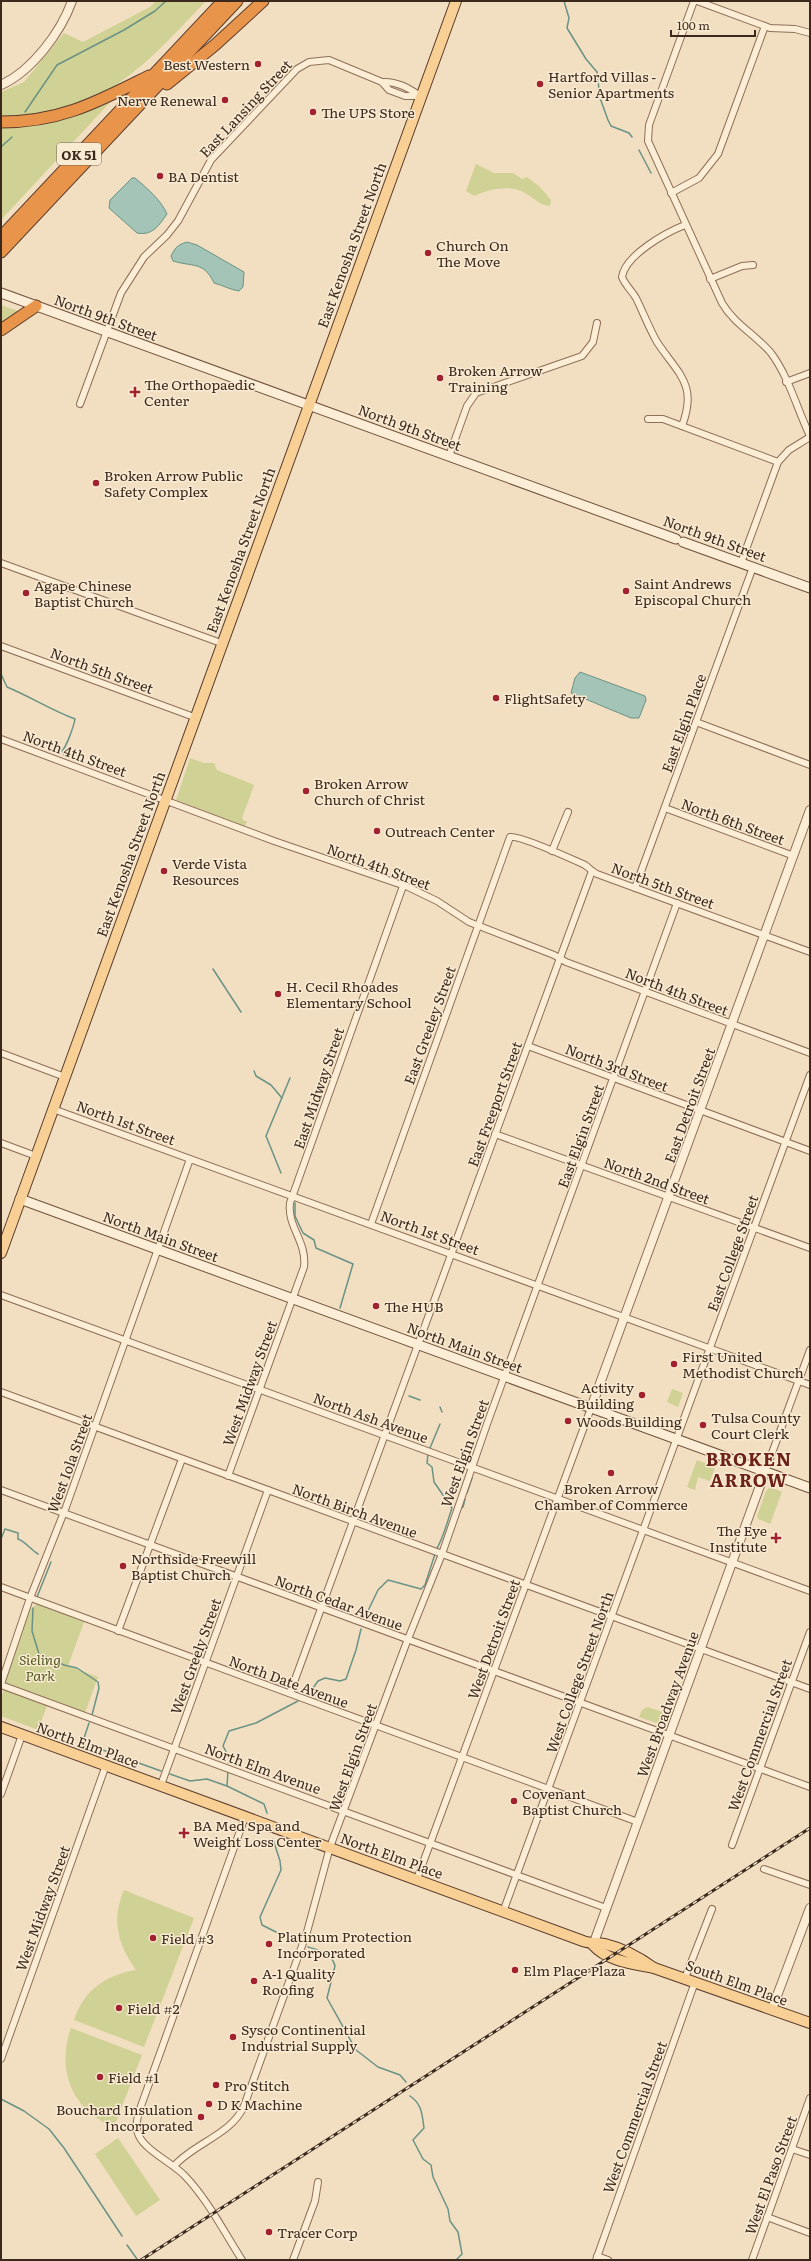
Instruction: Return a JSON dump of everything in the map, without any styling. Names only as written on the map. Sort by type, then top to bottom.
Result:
[{"type":"highway","name":"OK 51","points":[[1,237],[223,1]]},
{"type":"highway","name":"OK 51","points":[[1,252],[237,1]]},
{"type":"highway","points":[[135,109],[215,45],[262,1]]},
{"type":"highway","points":[[1,122],[40,120],[78,110],[156,72]]},
{"type":"highway","points":[[1,330],[36,306]]},
{"type":"main road","name":"East Kenosha Street North","points":[[38,1152],[307,405],[456,1]]},
{"type":"main road","name":"North 9th Street","points":[[1,293],[810,588]]},
{"type":"main road","points":[[1,1253],[4,1238],[38,1152]]},
{"type":"main road","name":"North Main Street","points":[[20,1200],[810,1488]]},
{"type":"main road","name":"North Elm Place","points":[[1,1727],[593,1945]]},
{"type":"main road","name":"South Elm Place","points":[[593,1945],[600,1952],[610,1957],[631,1964],[654,1968],[685,1978],[810,2023]]},
{"type":"street","points":[[1,85],[22,73],[48,43],[64,22],[72,1]]},
{"type":"street","points":[[741,563],[778,462],[789,450],[810,437],[775,360],[764,344],[734,320],[724,308],[651,149],[648,133],[652,117],[696,1],[766,26],[810,33]]},
{"type":"street","points":[[671,193],[699,178],[718,154],[766,26]]},
{"type":"street","name":"East Lansing Street","points":[[80,404],[121,293],[130,276],[144,257],[168,235],[178,221],[211,160],[297,69],[309,62],[319,60],[333,61],[382,82],[389,90],[394,92],[405,96],[421,96]]},
{"type":"street","points":[[682,426],[688,404],[685,382],[679,371],[657,341],[635,296],[624,282],[622,275],[637,255],[651,243],[685,225]]},
{"type":"street","points":[[710,279],[742,266],[753,265]]},
{"type":"street","points":[[449,456],[467,406],[476,393],[582,356],[595,336],[597,323]]},
{"type":"street","points":[[786,382],[810,373]]},
{"type":"street","points":[[648,420],[663,419],[778,462]]},
{"type":"street","points":[[1,563],[221,643]]},
{"type":"street","name":"East Elgin Place","points":[[635,888],[753,567]]},
{"type":"street","name":"North 5th Street","points":[[1,646],[194,717]]},
{"type":"street","points":[[696,722],[810,765]]},
{"type":"street","name":"North 4th Street","points":[[1,739],[430,896],[478,925],[645,992],[810,1053]]},
{"type":"street","name":"North 6th Street","points":[[664,808],[794,856]]},
{"type":"street","name":"East Detroit Street","points":[[590,1408],[810,810]]},
{"type":"street","points":[[552,851],[568,812]]},
{"type":"street","name":"North 5th Street","points":[[511,836],[552,851],[586,866],[592,871],[635,888],[810,952]]},
{"type":"street","name":"East Greeley Street","points":[[371,1224],[508,839],[511,836]]},
{"type":"street","name":"East Freeport Street","points":[[290,1693],[354,1523],[592,871]]},
{"type":"street","name":"East Midway Street","points":[[292,1299],[304,1260],[303,1246],[290,1214],[290,1203],[403,886]]},
{"type":"street","name":"East Elgin Street","points":[[505,1376],[677,903]]},
{"type":"street","name":"North 3rd Street","points":[[528,1046],[613,1079],[810,1151]]},
{"type":"street","points":[[1,1053],[64,1077]]},
{"type":"street","name":"East College Street","points":[[677,1440],[810,1075]]},
{"type":"street","name":"North 1st Street","points":[[53,1109],[452,1253],[810,1385]]},
{"type":"street","name":"North 2nd Street","points":[[496,1134],[810,1248]]},
{"type":"street","points":[[1,1143],[38,1152]]},
{"type":"street","name":"West Iola Street","points":[[1,1685],[30,1598],[63,1514],[190,1159]]},
{"type":"street","name":"North Ash Avenue","points":[[1,1295],[810,1591]]},
{"type":"street","name":"West Midway Street","points":[[228,1476],[292,1299]]},
{"type":"street","points":[[765,1472],[810,1350]]},
{"type":"street","name":"West Elgin Street","points":[[175,2165],[187,2154],[230,2126],[242,2111],[307,1932],[330,1847],[408,1639],[437,1553],[505,1376]]},
{"type":"street","name":"North Birch Avenue","points":[[1,1392],[354,1523],[810,1689]]},
{"type":"street","name":"West Detroit Street","points":[[417,1879],[463,1758],[590,1408]]},
{"type":"street","name":"West College Street North","points":[[503,1912],[677,1440]]},
{"type":"street","points":[[118,1631],[182,1459]]},
{"type":"street","name":"West Broadway Avenue","points":[[593,1945],[765,1472]]},
{"type":"street","name":"North Cedar Avenue","points":[[1,1490],[810,1787]]},
{"type":"street","name":"West Greely Street","points":[[161,1785],[268,1490]]},
{"type":"street","name":"North Date Avenue","points":[[1,1587],[638,1822]]},
{"type":"street","name":"West Commercial Street","points":[[732,1845],[810,1632]]},
{"type":"street","name":"North Elm Avenue","points":[[1,1685],[606,1908]]},
{"type":"street","points":[[1,1794],[22,1734]]},
{"type":"street","name":"West Midway Street","points":[[1,2059],[106,1765]]},
{"type":"street","points":[[242,2260],[198,2193],[175,2165],[146,2145],[139,2136],[138,2116],[246,1817]]},
{"type":"street","points":[[764,1869],[810,1885]]},
{"type":"street","points":[[685,1978],[712,1908]]},
{"type":"street","points":[[772,2009],[810,1908]]},
{"type":"street","name":"West Commercial Street","points":[[596,2258],[695,1982]]},
{"type":"street","name":"West El Paso Street","points":[[752,2260],[810,2098]]},
{"type":"street","points":[[792,2149],[810,2155]]},
{"type":"street","points":[[293,2260],[315,2200],[318,2182]]},
{"type":"street","points":[[767,2217],[810,2233]]},
{"type":"street","points":[[596,2258],[608,2260]]},
{"type":"green space","points":[[156,1],[206,1],[158,51],[124,80],[105,92],[55,113],[1,118],[1,92],[24,82],[64,33],[83,42],[150,7]]},
{"type":"green space","points":[[114,98],[1,220],[1,125]]},
{"type":"green space","points":[[476,164],[494,173],[513,173],[522,179],[527,177],[540,187],[551,200],[550,206],[543,205],[519,190],[506,188],[486,191],[474,196],[466,191]]},
{"type":"green space","points":[[1,305],[18,311],[1,325]]},
{"type":"green space","points":[[190,758],[204,763],[214,763],[217,770],[254,785],[242,818],[244,821],[247,821],[245,826],[176,800]]},
{"type":"green space","points":[[672,1389],[683,1393],[678,1407],[667,1402]]},
{"type":"green space","points":[[697,1460],[715,1467],[710,1481],[698,1477],[695,1490],[687,1487]]},
{"type":"green space","points":[[770,1487],[782,1492],[770,1524],[758,1519],[757,1516],[766,1491]]},
{"type":"green space","name":"Sieling Park","points":[[37,1604],[84,1622],[68,1666],[98,1677],[85,1713],[6,1684],[5,1679],[29,1610]]},
{"type":"green space","points":[[4,1690],[47,1706],[38,1730],[1,1716],[1,1698]]},
{"type":"green space","points":[[647,1707],[663,1712],[660,1722],[656,1723],[639,1717],[642,1710]]},
{"type":"green space","points":[[124,1890],[194,1918],[144,2047],[74,2020],[78,2009],[90,1992],[106,1980],[125,1972],[136,1970],[125,1951],[118,1932],[118,1912]]},
{"type":"green space","name":"Field #1","points":[[71,2028],[142,2055],[114,2127],[99,2120],[87,2111],[78,2100],[71,2087],[65,2059]]},
{"type":"green space","points":[[118,2138],[160,2200],[136,2216],[95,2154]]},
{"type":"shaded area","points":[[132,178],[135,178],[153,194],[167,214],[155,229],[147,233],[137,233],[109,208],[110,200]]},
{"type":"shaded area","points":[[187,242],[197,245],[244,272],[243,287],[239,291],[214,283],[206,271],[202,268],[173,261],[171,256],[175,249],[181,244]]},
{"type":"shaded area","points":[[580,672],[645,696],[646,700],[639,718],[631,718],[571,693],[575,678]]},
{"type":"waterway","points":[[25,112],[57,65],[124,30],[155,11],[166,1]]},
{"type":"waterway","points":[[564,1],[569,18],[567,28],[586,59],[597,72],[600,98],[608,120],[611,126],[629,133],[632,137]]},
{"type":"waterway","points":[[1,147],[12,137]]},
{"type":"waterway","points":[[639,150],[651,173]]},
{"type":"waterway","points":[[1,674],[7,687],[75,719],[68,740],[62,751],[65,756]]},
{"type":"waterway","points":[[213,969],[241,1012]]},
{"type":"waterway","points":[[254,1071],[256,1076],[271,1085],[282,1098]]},
{"type":"waterway","points":[[281,1173],[266,1136],[290,1078]]},
{"type":"waterway","points":[[295,1203],[295,1216],[303,1233],[314,1240],[316,1248],[353,1264],[340,1308]]},
{"type":"waterway","points":[[409,1396],[420,1400]]},
{"type":"waterway","points":[[440,1407],[442,1412]]},
{"type":"waterway","points":[[430,1448],[440,1424]]},
{"type":"waterway","points":[[428,1454],[427,1463],[432,1467],[434,1482],[452,1508],[443,1535],[436,1550]]},
{"type":"waterway","points":[[467,1493],[472,1478]]},
{"type":"waterway","points":[[460,1509],[463,1507],[465,1499]]},
{"type":"waterway","points":[[1,1539],[5,1529],[18,1533],[18,1539],[38,1554]]},
{"type":"waterway","points":[[365,1617],[378,1590],[388,1580],[421,1589],[425,1585],[435,1554]]},
{"type":"waterway","points":[[37,1597],[51,1562]]},
{"type":"waterway","points":[[33,1608],[32,1631],[39,1654],[64,1665],[77,1668],[98,1682],[99,1688],[92,1715]]},
{"type":"waterway","points":[[302,1694],[311,1691],[318,1681],[325,1678],[340,1681],[346,1679],[356,1650],[361,1629]]},
{"type":"waterway","points":[[229,1763],[230,1759],[223,1746],[229,1731],[256,1723],[298,1701]]},
{"type":"waterway","points":[[89,1723],[83,1741],[85,1747],[100,1749],[161,1771]]},
{"type":"waterway","points":[[227,1786],[228,1770]]},
{"type":"waterway","points":[[170,1774],[190,1781],[207,1779],[227,1786],[264,1804],[267,1813]]},
{"type":"waterway","points":[[273,1839],[280,1861],[281,1870],[260,1917],[262,1925],[296,1942]]},
{"type":"waterway","points":[[308,1947],[328,1955],[335,1966],[327,1998],[356,2050],[378,2067],[400,2075],[406,2082]]},
{"type":"waterway","points":[[410,2096],[419,2106],[424,2128],[413,2140],[423,2159],[431,2165],[433,2177],[448,2209],[450,2221],[458,2232],[462,2254],[456,2260]]},
{"type":"waterway","points":[[1,2099],[24,2111],[49,2129],[64,2148],[122,2236]]},
{"type":"waterway","points":[[127,2245],[137,2259]]},
{"type":"railway","points":[[141,2260],[810,1828]]},
{"type":"place","name":"Best Western","points":[[258,64]]},
{"type":"place","name":"Hartford Villas - Senior Apartments","points":[[540,84]]},
{"type":"place","name":"Nerve Renewal","points":[[225,100]]},
{"type":"place","name":"The UPS Store","points":[[313,112]]},
{"type":"place","name":"BA Dentist","points":[[160,176]]},
{"type":"place","name":"Church On The Move","points":[[428,253]]},
{"type":"place","name":"Broken Arrow Training","points":[[440,378]]},
{"type":"place","name":"The Orthopaedic Center","points":[[135,392]]},
{"type":"place","name":"Broken Arrow Public Safety Complex","points":[[96,483]]},
{"type":"place","name":"Saint Andrews Episcopal Church","points":[[626,591]]},
{"type":"place","name":"Agape Chinese Baptist Church","points":[[26,593]]},
{"type":"place","name":"FlightSafety","points":[[496,698]]},
{"type":"place","name":"Broken Arrow Church of Christ","points":[[306,791]]},
{"type":"place","name":"Outreach Center","points":[[377,831]]},
{"type":"place","name":"Verde Vista Resources","points":[[164,871]]},
{"type":"place","name":"H. Cecil Rhoades Elementary School","points":[[278,994]]},
{"type":"place","name":"The HUB","points":[[376,1306]]},
{"type":"place","name":"First United Methodist Church","points":[[674,1364]]},
{"type":"place","name":"Activity Building","points":[[642,1395]]},
{"type":"place","name":"Woods Building","points":[[568,1421]]},
{"type":"place","name":"Tulsa County Court Clerk","points":[[703,1425]]},
{"type":"place","name":"Broken Arrow Chamber of Commerce","points":[[611,1473]]},
{"type":"place","name":"The Eye Institute","points":[[776,1538]]},
{"type":"place","name":"Northside Freewill Baptist Church","points":[[123,1566]]},
{"type":"place","name":"Covenant Baptist Church","points":[[514,1801]]},
{"type":"place","name":"BA Med Spa and Weight Loss Center","points":[[184,1833]]},
{"type":"place","name":"Field #3","points":[[153,1938]]},
{"type":"place","name":"Platinum Protection Incorporated","points":[[269,1944]]},
{"type":"place","name":"Elm Place Plaza","points":[[515,1970]]},
{"type":"place","name":"A-1 Quality Roofing","points":[[254,1981]]},
{"type":"place","name":"Field #2","points":[[119,2008]]},
{"type":"place","name":"Sysco Continential Industrial Supply","points":[[233,2037]]},
{"type":"place","name":"Field #1","points":[[100,2077]]},
{"type":"place","name":"Pro Stitch","points":[[216,2085]]},
{"type":"place","name":"D K Machine","points":[[209,2104]]},
{"type":"place","name":"Bouchard Insulation Incorporated","points":[[201,2117]]},
{"type":"place","name":"Tracer Corp","points":[[269,2232]]},
{"type":"district","name":"BROKEN ARROW","points":[[749,1468]]}]
